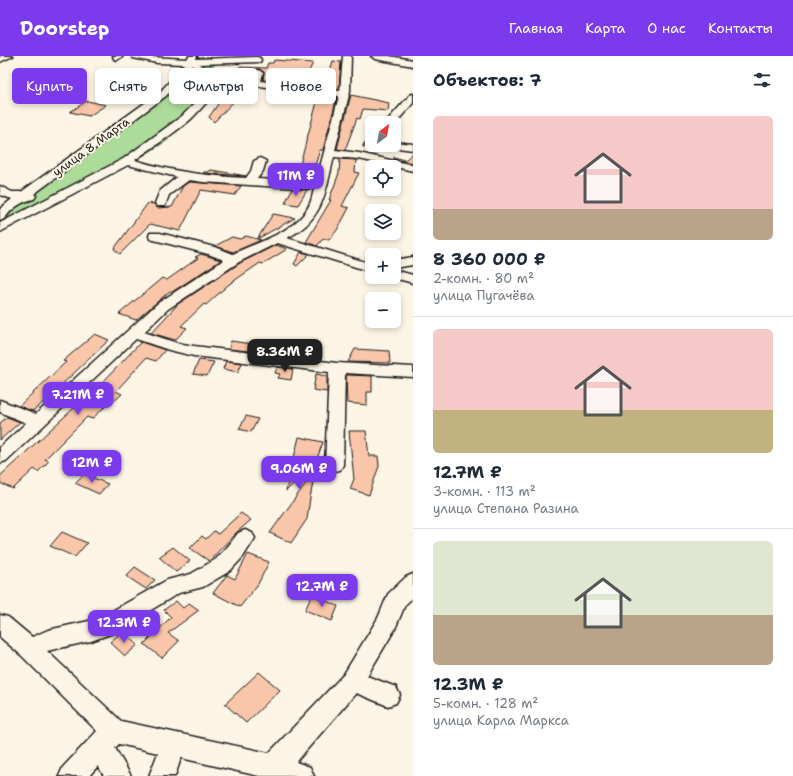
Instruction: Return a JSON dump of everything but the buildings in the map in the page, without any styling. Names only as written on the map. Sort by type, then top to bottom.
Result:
[{"type":"street","points":[[0,59],[9,56]]},
{"type":"street","points":[[136,56],[156,60],[191,62],[220,60]]},
{"type":"street","points":[[0,457],[163,306],[234,259],[292,231],[308,217],[316,204],[344,94],[347,56]]},
{"type":"street","points":[[375,56],[413,63]]},
{"type":"street","points":[[191,62],[257,58],[262,66],[258,77]]},
{"type":"street","name":"улица 8 Марта","points":[[24,196],[163,94],[191,62]]},
{"type":"street","points":[[258,83],[344,94]]},
{"type":"street","points":[[396,116],[413,98]]},
{"type":"street","name":"улица 8 Марта","points":[[0,228],[110,168],[127,161],[186,118],[202,104]]},
{"type":"street","points":[[401,146],[413,147]]},
{"type":"street","points":[[359,156],[365,151]]},
{"type":"street","points":[[328,153],[359,156],[413,168]]},
{"type":"street","points":[[127,161],[186,176],[220,181],[320,186]]},
{"type":"street","points":[[249,182],[257,171],[260,161]]},
{"type":"street","points":[[161,203],[164,194],[186,176]]},
{"type":"street","points":[[0,217],[7,196],[43,195],[71,190]]},
{"type":"street","points":[[155,236],[213,250],[234,259]]},
{"type":"street","points":[[276,239],[365,265]]},
{"type":"street","points":[[401,263],[413,261]]},
{"type":"street","points":[[401,276],[413,279]]},
{"type":"street","points":[[133,333],[174,347],[194,351],[337,368],[413,372]]},
{"type":"street","points":[[334,465],[337,368]]},
{"type":"street","points":[[0,406],[39,422]]},
{"type":"street","points":[[29,648],[54,638],[92,631],[105,626],[174,586],[196,581],[223,565],[236,551],[244,538]]},
{"type":"street","points":[[274,766],[352,681],[387,622],[396,600],[413,583]]},
{"type":"street","points":[[0,624],[29,648],[107,738],[118,776]]},
{"type":"street","points":[[352,681],[388,695]]},
{"type":"street","points":[[107,738],[173,744],[274,766],[300,776]]},
{"type":"street","points":[[72,776],[107,738]]},
{"type":"street","points":[[162,776],[173,744]]},
{"type":"green space","points":[[223,60],[214,65],[212,68],[186,68],[191,63]]},
{"type":"green space","points":[[169,84],[169,104],[201,104],[180,121],[168,123],[169,127],[165,134],[169,136],[168,140],[143,156],[131,155],[2,223],[23,199],[128,122],[147,104],[161,104],[161,91]]}]
